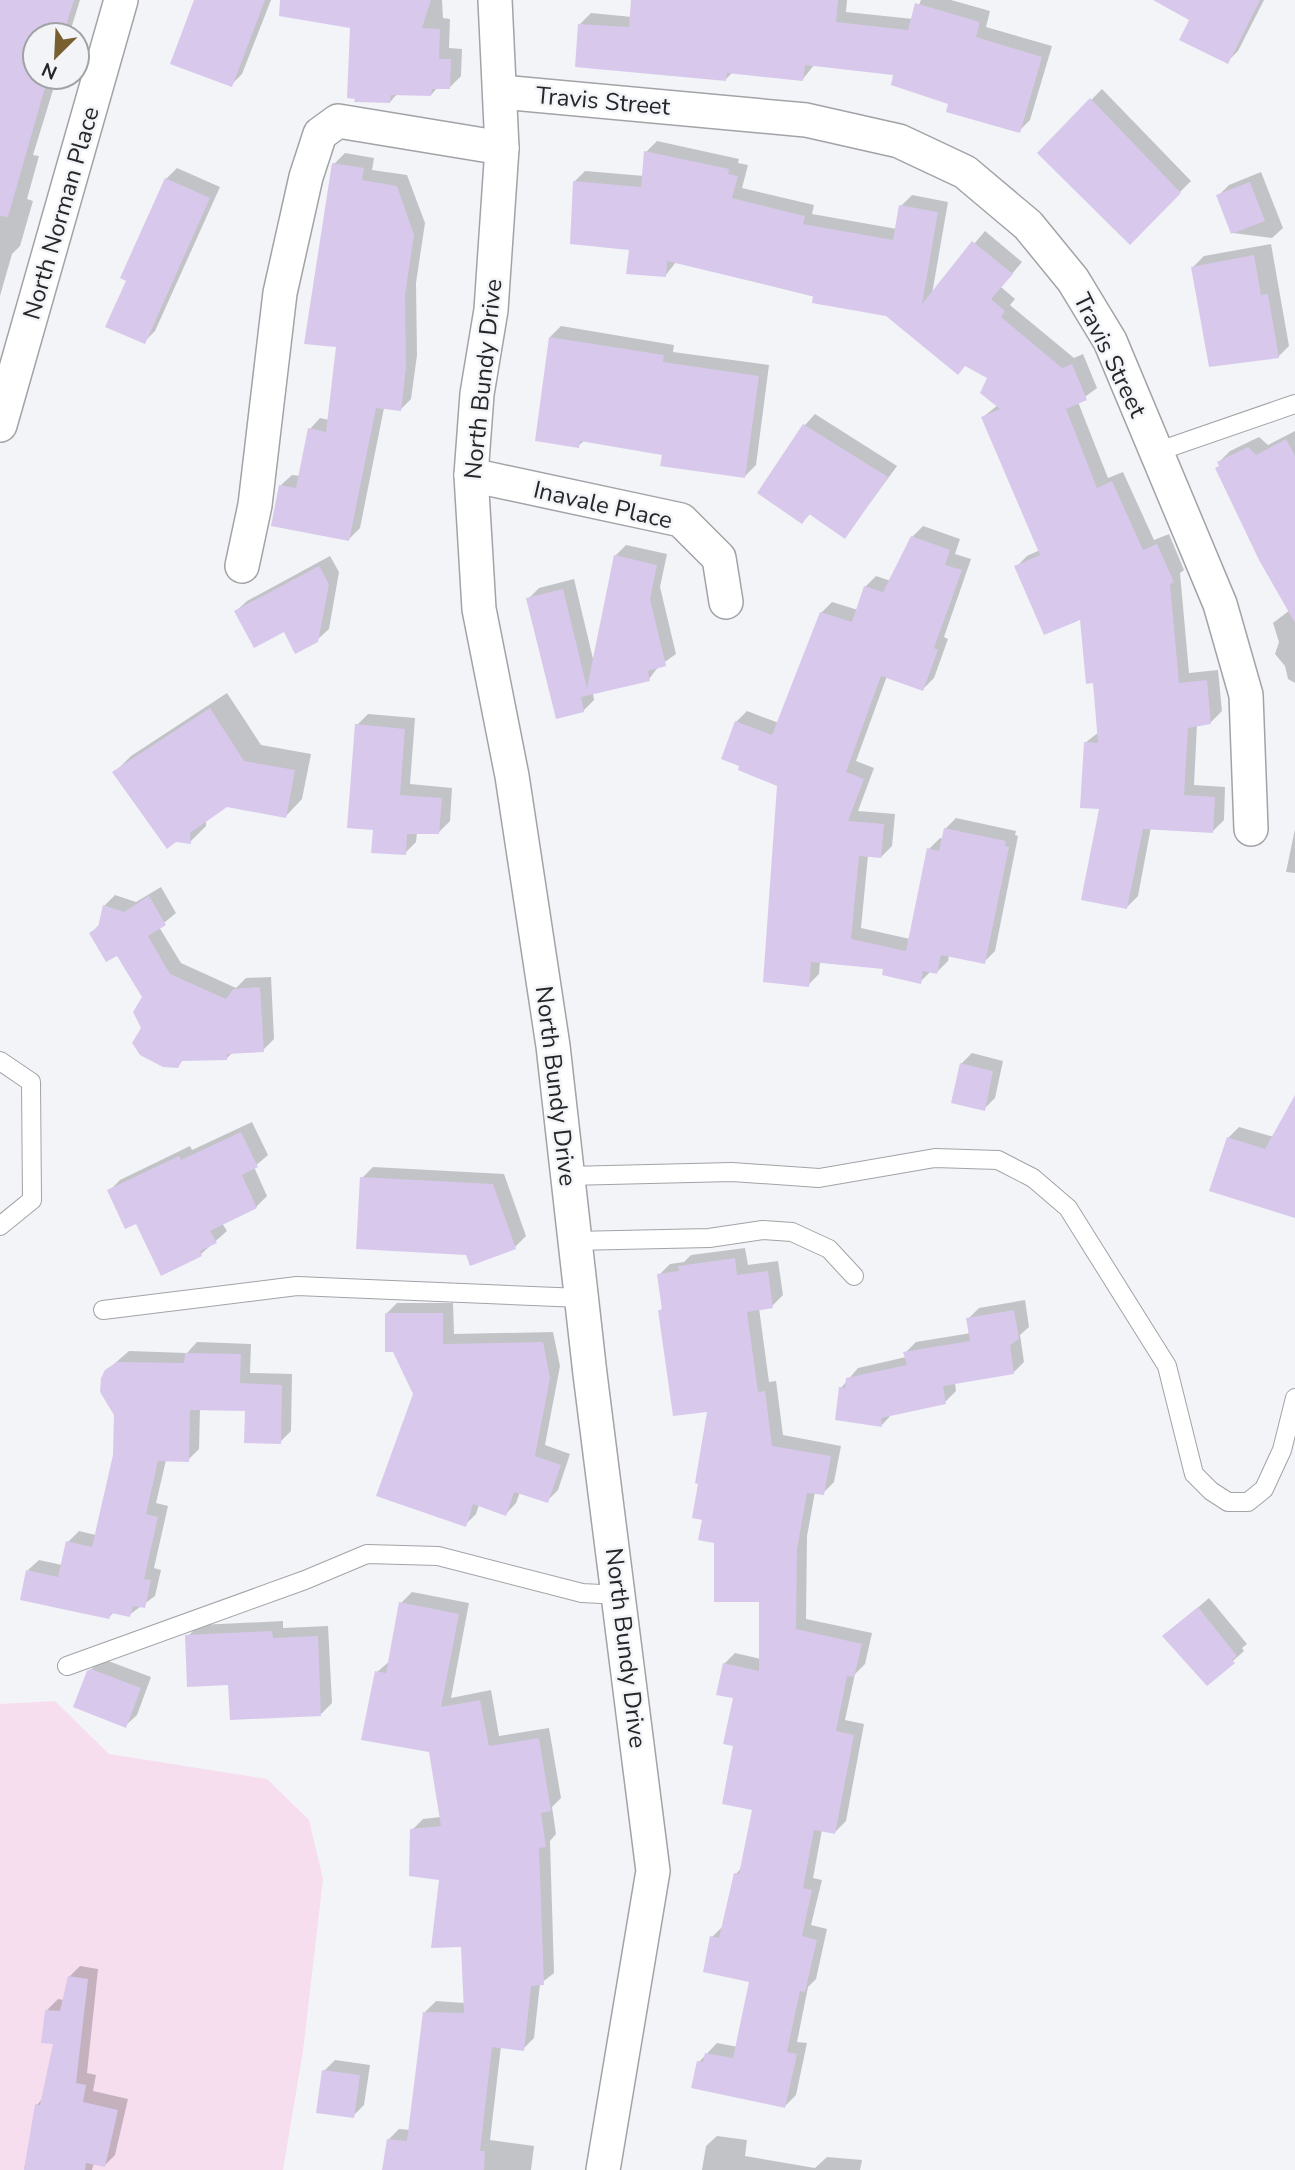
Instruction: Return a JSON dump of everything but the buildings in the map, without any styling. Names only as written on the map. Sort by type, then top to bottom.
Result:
[{"type":"street","name":"North Norman Place","points":[[0,425],[121,0]]},
{"type":"street","name":"North Bundy Drive","points":[[495,0],[502,148],[491,310],[477,394],[471,475],[479,609],[512,776],[554,1046],[574,1241],[653,1871],[603,2170]]},
{"type":"street","name":"Travis Street","points":[[501,92],[806,120],[899,141],[965,172],[1028,225],[1073,280],[1110,341],[1220,604],[1246,695],[1251,829]]},
{"type":"street","points":[[242,566],[255,505],[280,293],[306,177],[320,134],[338,121],[502,148]]},
{"type":"street","name":"Inavale Place","points":[[471,475],[681,520],[719,558],[726,602]]},
{"type":"lane","points":[[1156,452],[1295,404]]},
{"type":"lane","points":[[0,1061],[31,1083],[32,1200],[0,1226]]},
{"type":"lane","points":[[568,1176],[732,1172],[819,1178],[935,1158],[998,1160],[1034,1178],[1068,1208],[1167,1366],[1194,1474],[1210,1492],[1228,1502],[1248,1502],[1264,1489],[1282,1450],[1295,1398]]},
{"type":"lane","points":[[574,1241],[709,1238],[763,1230],[792,1232],[830,1250],[853,1276]]},
{"type":"lane","points":[[103,1310],[297,1286],[581,1298]]},
{"type":"lane","points":[[68,1666],[305,1580],[367,1554],[438,1556],[582,1594],[620,1595]]},
{"type":"shaded area","points":[[55,1701],[109,1754],[267,1779],[309,1820],[323,1879],[303,2051],[283,2170],[0,2170],[0,1704]]}]
